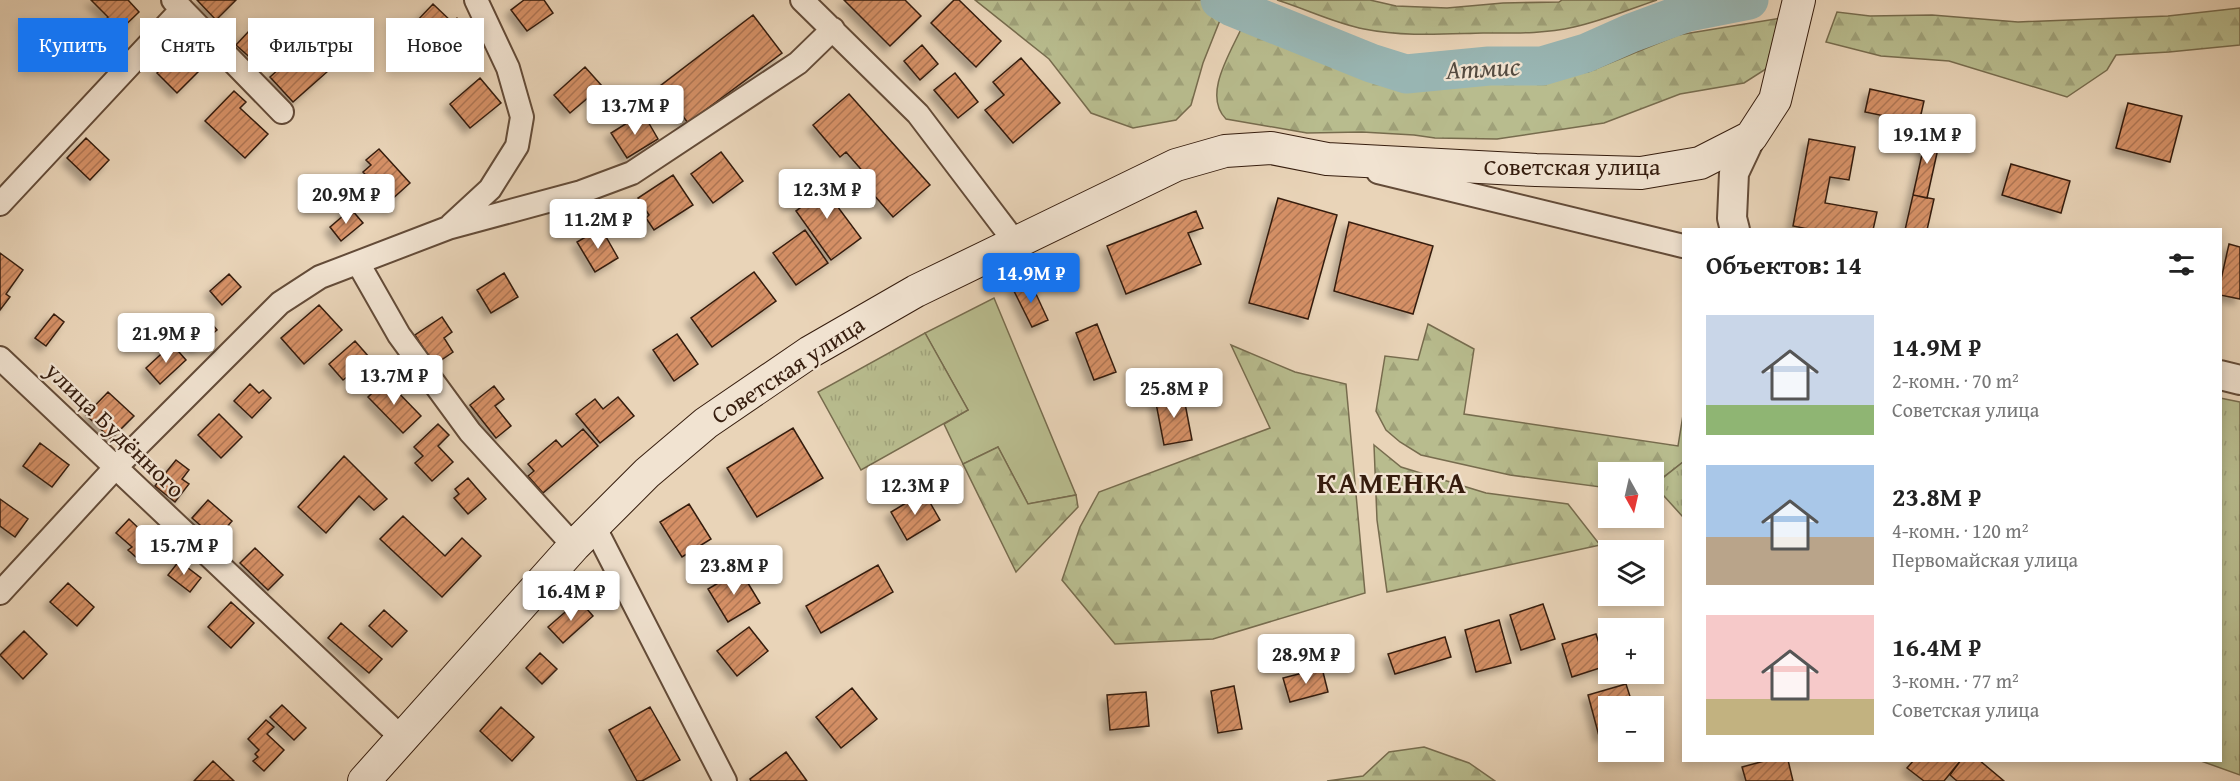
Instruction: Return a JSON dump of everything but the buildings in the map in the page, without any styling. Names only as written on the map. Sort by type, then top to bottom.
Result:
[{"type":"main road","points":[[1751,137],[1775,100],[1799,0]]},
{"type":"main road","name":"Советская улица","points":[[364,781],[584,536],[647,473],[706,423],[810,352],[916,291],[1176,165],[1225,151],[1271,148],[1326,159],[1536,170],[1641,172],[1700,163],[1751,137]]},
{"type":"street","points":[[448,228],[490,189],[517,146],[522,117],[508,68],[476,0]]},
{"type":"street","points":[[802,0],[918,114],[1015,243]]},
{"type":"street","points":[[0,204],[178,4],[282,112]]},
{"type":"street","points":[[0,593],[115,468],[280,303],[320,277],[448,228],[581,192],[632,173],[798,63],[833,29]]},
{"type":"street","points":[[1734,228],[1732,218],[1734,173],[1751,137]]},
{"type":"street","name":"Советская улица","points":[[1326,159],[1682,246]]},
{"type":"street","points":[[358,263],[399,335],[470,432],[584,536],[725,781]]},
{"type":"street","name":"улица Будённого","points":[[0,358],[402,738]]},
{"type":"street","points":[[2222,376],[2240,380]]},
{"type":"green space","points":[[975,0],[1204,0],[1224,10],[1203,63],[1191,105],[1176,120],[1133,128],[1091,113],[1049,59]]},
{"type":"green space","points":[[1277,0],[1370,0],[1396,6],[1447,8],[1562,0],[1657,0],[1595,22],[1551,31],[1423,34],[1379,32],[1353,26]]},
{"type":"green space","points":[[2240,8],[2240,45],[2116,55],[2107,70],[2067,97],[1949,61],[1881,56],[1826,42],[1837,12],[1870,16],[1932,15],[2018,22],[2168,16]]},
{"type":"green space","points":[[1781,18],[1769,67],[1744,83],[1680,94],[1604,123],[1497,139],[1435,138],[1362,132],[1307,133],[1226,119],[1219,109],[1217,98],[1221,73],[1242,27],[1285,40],[1363,76],[1418,86],[1496,77],[1542,78],[1588,72],[1678,35]]},
{"type":"green space","points":[[994,298],[1076,495],[1028,504],[998,447],[963,464],[944,424],[968,410],[925,333]]},
{"type":"green space","points":[[1428,324],[1474,349],[1464,414],[1678,446],[1682,421],[1682,463],[1664,477],[1664,462],[1598,462],[1598,487],[1510,475],[1421,455],[1386,430],[1376,411],[1385,356],[1418,360]]},
{"type":"green space","points":[[925,333],[968,410],[861,470],[818,392]]},
{"type":"green space","points":[[1231,345],[1295,372],[1346,384],[1365,593],[1213,639],[1115,644],[1062,580],[1080,527],[1099,492],[1270,428]]},
{"type":"green space","points":[[2222,398],[2240,402],[2240,775],[2204,762],[2222,762]]},
{"type":"green space","points":[[1374,445],[1401,467],[1486,493],[1568,504],[1598,545],[1387,592],[1377,520]]},
{"type":"green space","points":[[998,447],[1028,504],[1076,495],[1078,507],[1016,572],[963,464]]},
{"type":"green space","points":[[1682,463],[1682,516],[1664,496],[1664,477]]},
{"type":"green space","points":[[1424,747],[1469,763],[1495,781],[1327,781],[1363,776],[1389,752]]},
{"type":"waterway","name":"Атмис","points":[[1220,0],[1232,7],[1371,63],[1406,74],[1489,66],[1542,66],[1586,53],[1688,12],[1749,0]]},
{"type":"district","name":"КАМЕНКА","points":[[1392,483]]}]
